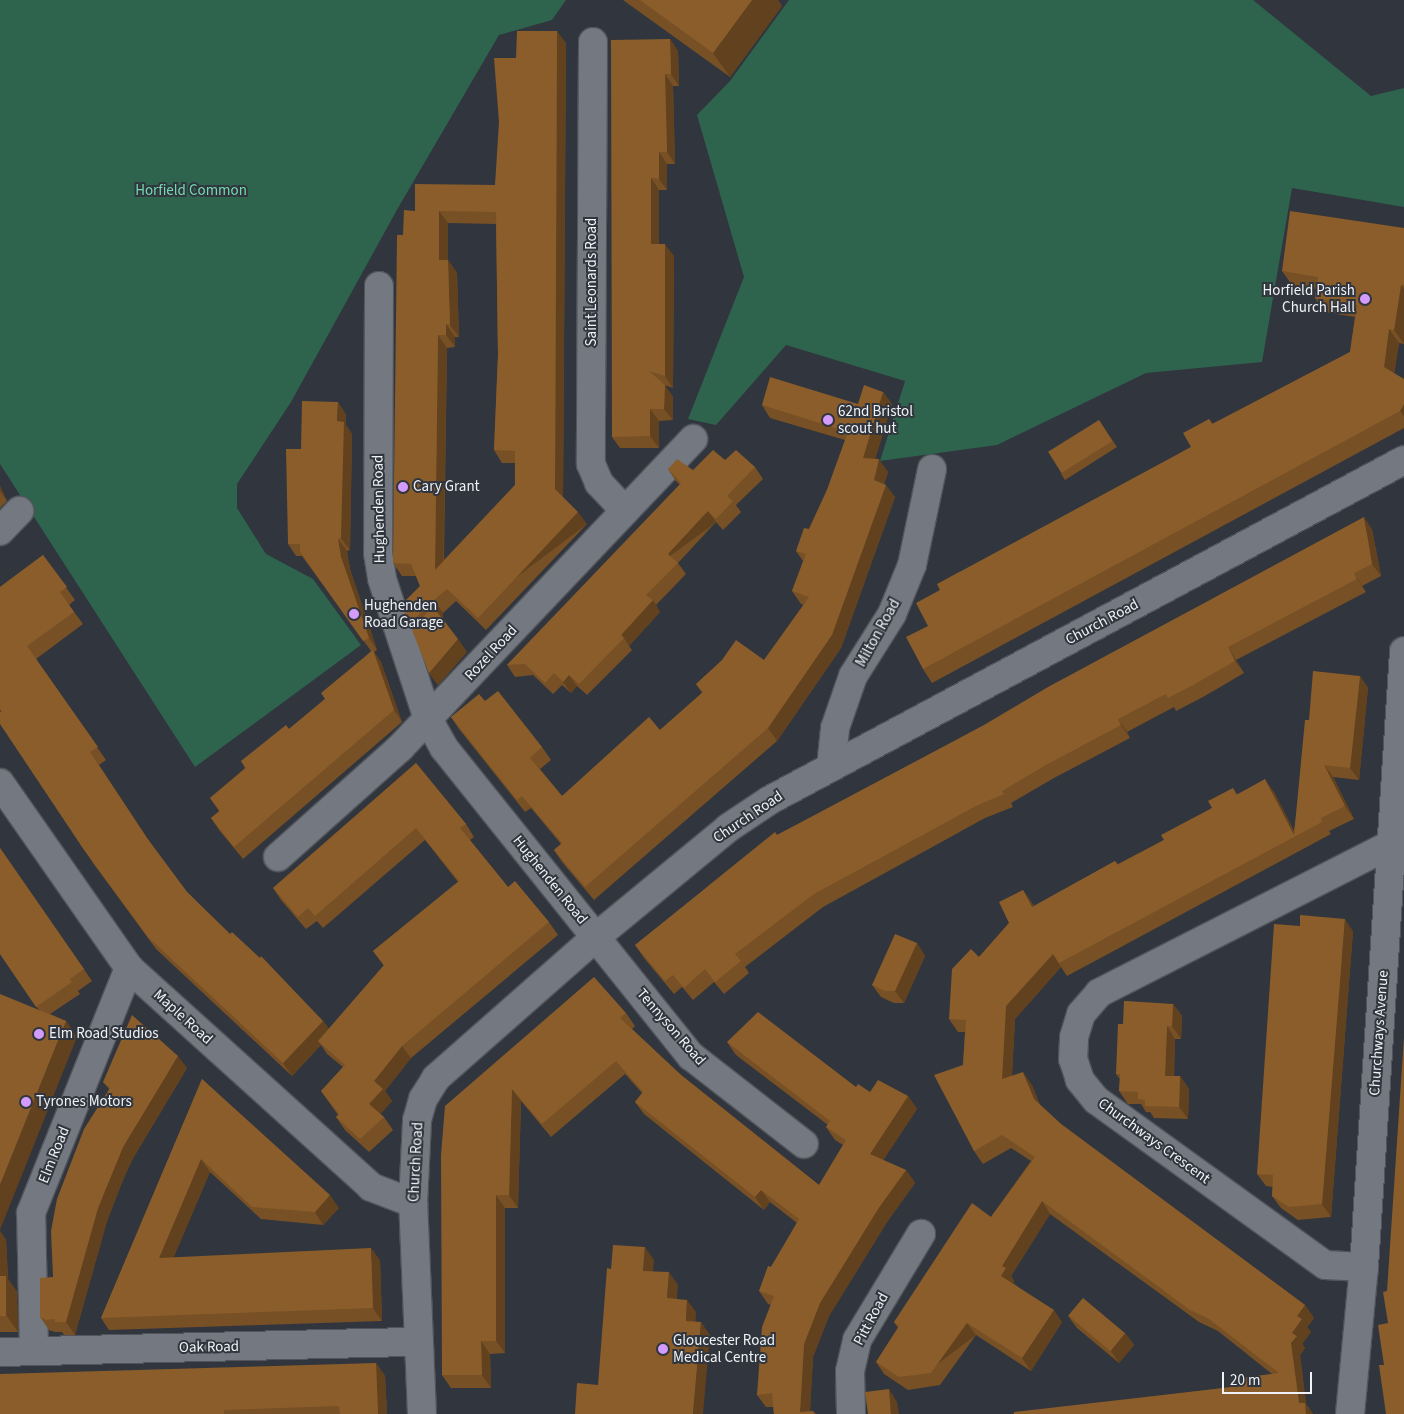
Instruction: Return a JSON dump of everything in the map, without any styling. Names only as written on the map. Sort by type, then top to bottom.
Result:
[{"type":"street","name":"Saint Leonards Road","points":[[593,42],[591,464],[599,483],[625,511]]},
{"type":"street","name":"Hughenden Road","points":[[379,286],[378,553],[382,579],[428,719],[444,748],[596,937]]},
{"type":"street","name":"Rozel Road","points":[[278,857],[428,719],[693,439]]},
{"type":"street","name":"Church Road","points":[[422,1414],[413,1203],[417,1120],[423,1099],[436,1078],[596,937],[728,828],[830,767],[1404,460]]},
{"type":"street","name":"Milton Road","points":[[830,767],[835,728],[854,676],[892,614],[912,565],[932,469]]},
{"type":"street","points":[[0,531],[20,511]]},
{"type":"street","name":"Churchways Avenue","points":[[1350,1414],[1364,1267],[1404,651]]},
{"type":"street","name":"Maple Road","points":[[0,783],[129,968],[371,1186],[413,1203]]},
{"type":"street","name":"Churchways Crescent","points":[[1364,1267],[1325,1265],[1096,1100],[1080,1080],[1073,1059],[1074,1037],[1081,1014],[1099,993],[1392,844]]},
{"type":"street","name":"Tennyson Road","points":[[596,937],[691,1056],[804,1144]]},
{"type":"street","name":"Elm Road","points":[[34,1351],[31,1213],[129,968]]},
{"type":"street","name":"Pitt Road","points":[[851,1414],[850,1371],[857,1340],[921,1234]]},
{"type":"street","name":"Oak Road","points":[[0,1352],[419,1342]]},
{"type":"green space","name":"Horfield Common","points":[[0,0],[566,0],[552,20],[499,35],[398,208],[291,402],[237,484],[237,508],[266,554],[313,579],[361,645],[195,767],[0,464]]},
{"type":"green space","points":[[789,0],[1253,0],[1371,96],[1404,88],[1404,207],[1292,188],[1262,362],[1146,373],[997,445],[880,461],[905,381],[786,345],[716,425],[688,419],[744,277],[697,115],[730,81]]},
{"type":"building","points":[[640,0],[752,0],[713,53]]},
{"type":"building","points":[[517,31],[557,31],[555,489],[578,512],[478,618],[447,589],[434,600],[434,608],[458,639],[429,673],[412,630],[429,610],[427,607],[412,621],[405,614],[402,604],[420,586],[411,564],[393,563],[397,235],[403,235],[404,210],[415,211],[415,184],[495,185],[499,122],[494,58],[516,58]],"holes":[[[439,211],[496,212],[498,355],[494,450],[515,451],[515,485],[435,570],[438,335],[446,335],[446,324],[450,325],[448,260],[439,260]]]},
{"type":"building","points":[[670,39],[671,74],[665,74],[667,152],[659,152],[659,179],[651,178],[651,244],[665,244],[665,376],[649,371],[665,385],[664,409],[650,409],[650,436],[612,437],[611,40]]},
{"type":"building","points":[[1290,211],[1404,228],[1404,285],[1401,285],[1394,330],[1389,329],[1384,367],[1404,379],[1404,404],[1400,411],[923,669],[906,637],[928,626],[916,603],[940,590],[937,584],[1191,447],[1183,433],[1209,419],[1212,424],[1350,352],[1357,305],[1315,298],[1318,277],[1282,271]]},
{"type":"building","points":[[770,377],[858,404],[864,385],[883,392],[863,458],[879,459],[874,480],[886,485],[832,635],[768,728],[585,887],[554,850],[562,843],[522,796],[517,800],[451,717],[479,694],[485,701],[498,691],[542,747],[530,758],[562,796],[649,717],[660,730],[703,692],[696,684],[722,660],[736,640],[764,660],[809,597],[792,591],[806,554],[796,551],[804,528],[809,529],[827,490],[848,432],[762,405]]},
{"type":"building","points":[[302,401],[338,402],[337,421],[344,422],[341,538],[338,539],[341,557],[369,638],[363,641],[300,552],[300,544],[288,544],[286,449],[301,449]]},
{"type":"building","points":[[1099,420],[1112,441],[1061,473],[1048,452]]},
{"type":"building","points":[[713,450],[725,460],[736,450],[755,467],[727,496],[733,501],[716,519],[708,511],[668,554],[678,563],[646,595],[653,600],[621,635],[624,638],[579,684],[569,675],[563,682],[554,673],[545,683],[525,664],[507,665],[681,483],[668,469],[677,459],[693,470]]},
{"type":"building","points":[[1364,517],[1372,564],[1354,573],[1357,579],[1228,647],[1235,661],[1168,698],[1166,694],[1118,719],[1121,725],[1046,765],[1002,791],[1004,794],[976,806],[814,894],[735,954],[741,961],[715,982],[705,969],[684,988],[673,975],[665,981],[635,945],[775,832],[777,835],[984,725],[1048,687]]},
{"type":"building","points":[[43,555],[67,587],[60,592],[74,612],[27,646],[98,747],[90,752],[147,838],[187,892],[230,934],[232,932],[260,958],[261,956],[323,1021],[283,1063],[148,937],[84,850],[0,724],[0,712],[2,711],[0,709],[0,587]]},
{"type":"building","points":[[373,650],[394,710],[234,847],[211,818],[220,811],[210,798],[246,768],[241,761],[286,725],[289,729],[325,699],[321,693]]},
{"type":"building","points":[[1313,671],[1360,676],[1350,768],[1324,765],[1345,806],[1321,818],[1322,822],[1059,963],[1053,954],[1006,1006],[1002,1079],[1023,1072],[1034,1099],[1061,1124],[1305,1305],[1297,1316],[1302,1319],[1292,1333],[1297,1336],[1291,1343],[1299,1403],[1305,1403],[1306,1414],[1014,1414],[1014,1412],[1232,1387],[1232,1379],[1279,1373],[1209,1319],[1190,1310],[1042,1201],[1002,1266],[1006,1268],[1001,1276],[1054,1310],[1022,1358],[967,1323],[931,1373],[899,1377],[876,1362],[899,1326],[894,1322],[972,1203],[991,1217],[1035,1157],[1002,1135],[974,1151],[934,1075],[963,1065],[966,1020],[949,1019],[952,969],[971,949],[979,957],[1009,923],[999,902],[1023,890],[1032,907],[1115,861],[1117,865],[1164,840],[1161,835],[1212,808],[1208,801],[1233,788],[1236,795],[1265,779],[1294,835],[1305,720],[1309,720]]},
{"type":"building","points":[[416,763],[466,824],[460,828],[508,887],[515,881],[549,922],[402,1046],[374,1081],[383,1089],[369,1104],[384,1117],[360,1139],[336,1117],[339,1114],[321,1091],[345,1065],[318,1041],[384,965],[373,951],[459,881],[416,828],[315,916],[308,908],[298,917],[273,888]]},
{"type":"building","points":[[0,848],[84,969],[70,979],[72,982],[36,1007],[0,954]]},
{"type":"building","points":[[1300,915],[1345,919],[1322,1204],[1289,1207],[1272,1196],[1273,1175],[1257,1174],[1274,924],[1300,926]]},
{"type":"building","points":[[895,934],[917,943],[895,991],[885,991],[872,985]]},
{"type":"building","points":[[594,977],[626,1013],[620,1018],[681,1075],[819,1185],[846,1140],[826,1127],[830,1121],[727,1042],[758,1012],[856,1087],[858,1084],[870,1092],[878,1080],[908,1096],[870,1154],[906,1170],[878,1209],[820,1303],[804,1344],[800,1412],[813,1411],[814,1414],[774,1414],[772,1393],[757,1395],[762,1327],[774,1296],[759,1291],[768,1266],[771,1267],[799,1219],[761,1190],[755,1197],[635,1102],[643,1092],[616,1061],[542,1124],[512,1089],[509,1195],[496,1195],[496,1341],[481,1341],[482,1375],[442,1375],[441,1155],[445,1106]]},
{"type":"building","name":"Tyrones Motors","points":[[0,994],[66,1021],[0,1185]]},
{"type":"building","points":[[1124,1001],[1173,1004],[1172,1026],[1167,1026],[1165,1076],[1180,1076],[1179,1107],[1145,1106],[1145,1100],[1138,1099],[1138,1092],[1119,1091],[1120,1074],[1116,1074],[1118,1024],[1123,1024]]},
{"type":"building","points":[[132,1015],[178,1056],[123,1147],[98,1208],[66,1322],[55,1322],[55,1319],[46,1320],[40,1317],[40,1278],[53,1277],[51,1231],[57,1199],[84,1129],[110,1088],[103,1082]]},
{"type":"building","points":[[1404,1037],[1404,1414],[1386,1414],[1379,1365],[1384,1365],[1378,1325],[1388,1323],[1383,1292],[1387,1291]]},
{"type":"building","points":[[202,1079],[330,1195],[315,1212],[252,1207],[201,1159],[159,1258],[371,1248],[373,1308],[101,1318]]},
{"type":"building","name":"Gloucester Road Medical Centre","points":[[613,1245],[645,1247],[643,1271],[669,1272],[667,1298],[687,1300],[686,1321],[701,1322],[693,1414],[575,1414],[577,1383],[598,1385],[607,1268],[611,1269]]},
{"type":"building","points":[[0,1276],[6,1276],[6,1316],[0,1316]]},
{"type":"building","points":[[1083,1298],[1125,1333],[1110,1351],[1068,1316]]},
{"type":"building","points":[[376,1363],[378,1414],[340,1414],[339,1406],[224,1410],[224,1414],[0,1414],[0,1374]]},
{"type":"building","points":[[889,1389],[891,1414],[868,1414],[865,1392]]},
{"type":"place","name":"Horfield Parish Church Hall","points":[[1365,299]]},
{"type":"place","name":"62nd Bristol scout hut","points":[[828,420]]},
{"type":"place","name":"Cary Grant","points":[[403,487]]},
{"type":"place","name":"Hughenden Road Garage","points":[[354,614]]},
{"type":"place","name":"Elm Road Studios","points":[[39,1034]]},
{"type":"place","name":"Tyrones Motors","points":[[26,1102]]},
{"type":"place","name":"Gloucester Road Medical Centre","points":[[663,1349]]}]
